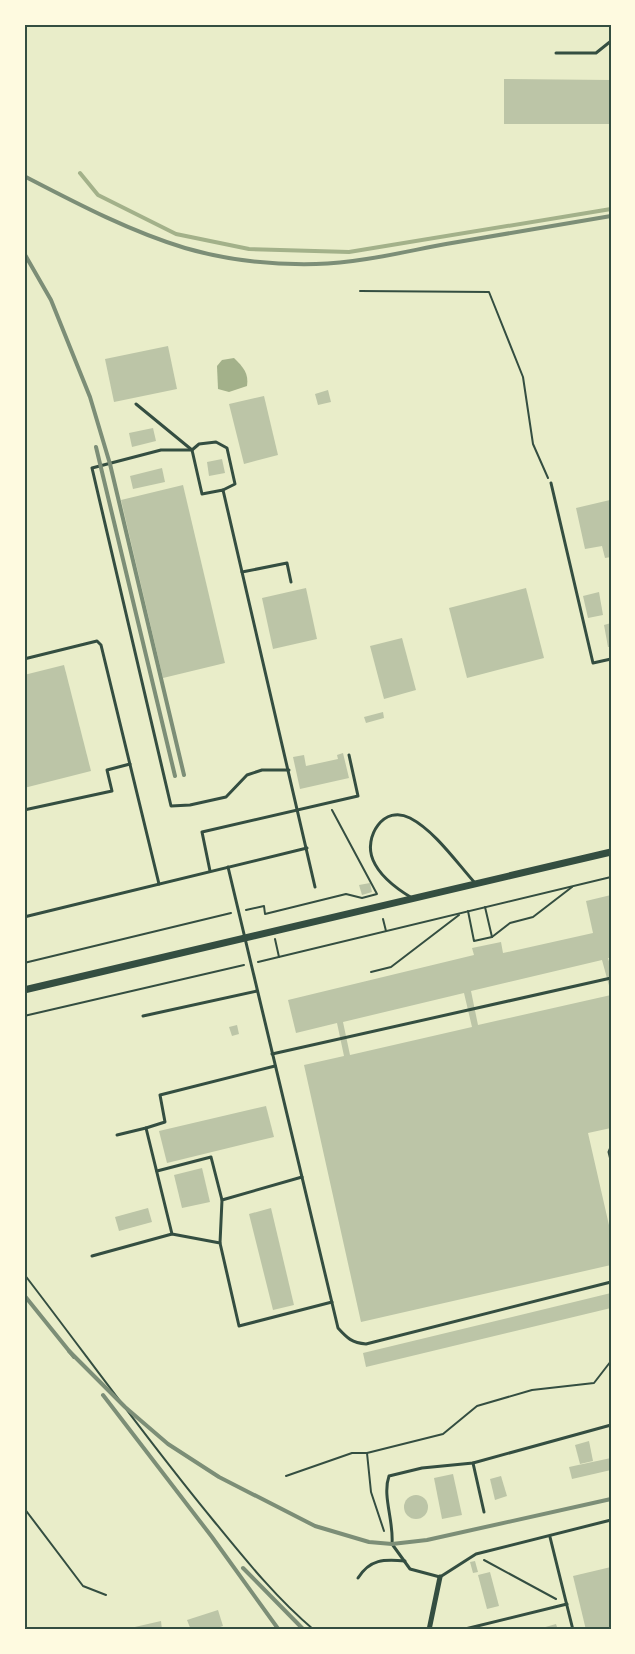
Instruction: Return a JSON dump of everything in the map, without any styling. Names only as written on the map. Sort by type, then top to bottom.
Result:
[{"type":"street","points":[[24,990],[611,852]]},
{"type":"street","points":[[429,1630],[440,1577]]},
{"type":"lane","points":[[556,53],[596,53],[611,41]]},
{"type":"lane","points":[[136,404],[192,450],[202,494],[223,490],[235,484],[227,448],[216,442],[199,444],[192,450],[161,450],[92,468],[171,806],[190,805],[226,796],[247,776],[262,770],[289,770]]},
{"type":"lane","points":[[551,483],[593,663],[611,659]]},
{"type":"lane","points":[[223,490],[315,887]]},
{"type":"lane","points":[[242,572],[287,563],[291,582]]},
{"type":"lane","points":[[24,659],[97,641],[101,645],[159,884]]},
{"type":"lane","points":[[210,871],[202,832],[358,796],[349,755]]},
{"type":"lane","points":[[24,810],[112,791],[107,770],[130,764]]},
{"type":"lane","points":[[414,899],[398,889],[383,875],[372,860],[370,842],[375,829],[384,818],[396,815],[409,817],[440,843],[477,884]]},
{"type":"lane","points":[[24,917],[307,848]]},
{"type":"lane","points":[[228,867],[338,1328],[346,1337],[354,1343],[366,1344],[611,1282]]},
{"type":"lane","points":[[272,1054],[611,978]]},
{"type":"lane","points":[[143,1016],[257,991]]},
{"type":"lane","points":[[117,1135],[165,1122],[160,1095],[275,1066]]},
{"type":"lane","points":[[146,1128],[172,1234]]},
{"type":"lane","points":[[611,1147],[609,1152],[611,1160]]},
{"type":"lane","points":[[157,1171],[211,1157],[222,1200],[220,1243],[238,1326],[332,1302]]},
{"type":"lane","points":[[222,1200],[302,1177]]},
{"type":"lane","points":[[92,1256],[172,1234],[220,1243]]},
{"type":"lane","points":[[611,1425],[473,1463],[422,1468],[389,1476],[386,1486],[393,1530],[392,1544],[410,1569],[440,1577],[474,1554],[611,1521]]},
{"type":"lane","points":[[473,1463],[484,1512]]},
{"type":"lane","points":[[550,1537],[573,1630]]},
{"type":"lane","points":[[358,1578],[364,1569],[374,1562],[405,1561]]},
{"type":"lane","points":[[461,1630],[567,1604]]},
{"type":"path","points":[[360,291],[489,292],[524,377],[532,444],[551,483]]},
{"type":"path","points":[[24,435],[24,458]]},
{"type":"path","points":[[24,963],[238,911],[264,906],[265,914],[346,894],[363,898],[377,894],[329,803]]},
{"type":"path","points":[[24,1016],[611,877]]},
{"type":"path","points":[[468,911],[474,940],[492,937],[510,923],[533,917],[574,886]]},
{"type":"path","points":[[485,907],[492,937]]},
{"type":"path","points":[[371,972],[391,967],[461,913]]},
{"type":"path","points":[[383,919],[386,931]]},
{"type":"path","points":[[24,1274],[114,1396],[193,1496],[298,1617],[314,1630]]},
{"type":"path","points":[[286,1476],[352,1452],[366,1452],[443,1434],[477,1406],[532,1390],[594,1383],[611,1361]]},
{"type":"path","points":[[366,1452],[371,1492],[382,1528],[392,1544]]},
{"type":"path","points":[[24,1508],[82,1586],[106,1595]]},
{"type":"path","points":[[474,1554],[567,1604]]},
{"type":"shaded area","points":[[234,358],[245,370],[247,386],[229,392],[218,389],[217,366],[222,360]]},
{"type":"building","points":[[504,79],[611,80],[611,124],[504,124]]},
{"type":"building","points":[[168,346],[177,389],[114,402],[105,359]]},
{"type":"building","points":[[328,390],[331,402],[318,405],[315,394]]},
{"type":"building","points":[[264,396],[278,455],[244,464],[229,404]]},
{"type":"building","points":[[153,428],[156,441],[132,447],[129,433]]},
{"type":"building","points":[[222,459],[225,473],[209,476],[207,462]]},
{"type":"building","points":[[162,468],[165,482],[133,489],[130,476]]},
{"type":"building","points":[[183,485],[225,663],[163,678],[121,500]]},
{"type":"building","points":[[610,500],[611,557],[605,558],[602,546],[585,549],[576,508]]},
{"type":"building","points":[[306,588],[317,639],[273,649],[262,598]]},
{"type":"building","points":[[526,588],[544,658],[467,678],[449,608]]},
{"type":"building","points":[[599,592],[603,615],[588,618],[583,596]]},
{"type":"building","points":[[611,623],[611,647],[608,647],[604,625]]},
{"type":"building","points":[[402,638],[416,690],[384,699],[370,646]]},
{"type":"building","points":[[64,665],[91,771],[24,788],[24,675]]},
{"type":"building","points":[[383,712],[384,718],[366,723],[364,717]]},
{"type":"building","points":[[343,753],[349,778],[300,789],[293,757],[304,755],[306,766],[338,759],[337,755]]},
{"type":"building","points":[[370,883],[372,892],[362,895],[359,885]]},
{"type":"building","points":[[611,895],[611,958],[608,958],[611,968],[611,993],[602,960],[471,991],[478,1025],[611,995],[611,1128],[588,1133],[611,1234],[611,1265],[361,1322],[304,1065],[344,1056],[337,1023],[296,1033],[288,1000],[474,955],[472,948],[501,942],[503,953],[593,933],[586,901]],"holes":[[[464,993],[472,1027],[350,1055],[343,1022]]]},
{"type":"building","points":[[237,1025],[239,1034],[232,1036],[229,1027]]},
{"type":"building","points":[[266,1106],[274,1137],[167,1163],[159,1131]]},
{"type":"building","points":[[202,1168],[210,1202],[182,1208],[174,1175]]},
{"type":"building","points":[[148,1208],[152,1222],[119,1231],[115,1217]]},
{"type":"building","points":[[271,1208],[294,1305],[273,1310],[249,1214]]},
{"type":"building","points":[[611,1293],[611,1308],[366,1367],[363,1353]]},
{"type":"building","points":[[589,1441],[593,1461],[580,1464],[575,1445]]},
{"type":"building","points":[[611,1458],[611,1470],[572,1479],[569,1467]]},
{"type":"building","points":[[453,1474],[462,1515],[442,1519],[434,1478]]},
{"type":"building","points":[[501,1476],[507,1496],[495,1500],[490,1479]]},
{"type":"building","points":[[416,1495],[421,1496],[427,1502],[427,1512],[421,1518],[416,1519],[411,1518],[405,1512],[404,1507],[405,1502],[411,1496]]},
{"type":"building","points":[[475,1561],[478,1572],[473,1573],[470,1562]]},
{"type":"building","points":[[611,1567],[611,1630],[586,1630],[573,1576]]},
{"type":"building","points":[[490,1572],[499,1606],[487,1609],[478,1575]]},
{"type":"building","points":[[218,1610],[223,1626],[211,1630],[191,1630],[187,1620]]},
{"type":"building","points":[[161,1621],[162,1630],[126,1630],[126,1629]]},
{"type":"building","points":[[556,1624],[558,1630],[543,1630],[542,1628]]},
{"type":"waterway","points":[[80,173],[98,195],[176,234],[249,249],[349,252],[611,209]]},
{"type":"railway","points":[[24,176],[103,216],[164,241],[217,256],[266,263],[348,262],[611,216]]},
{"type":"railway","points":[[24,253],[51,300],[90,397],[110,464],[184,775]]},
{"type":"railway","points":[[96,447],[175,776]]},
{"type":"railway","points":[[24,1295],[74,1357]]},
{"type":"railway","points":[[69,1351],[125,1407],[168,1444],[219,1477],[315,1526],[369,1542],[392,1544],[427,1540],[611,1499]]},
{"type":"railway","points":[[103,1395],[212,1537],[279,1630]]},
{"type":"railway","points":[[243,1568],[304,1630]]}]
